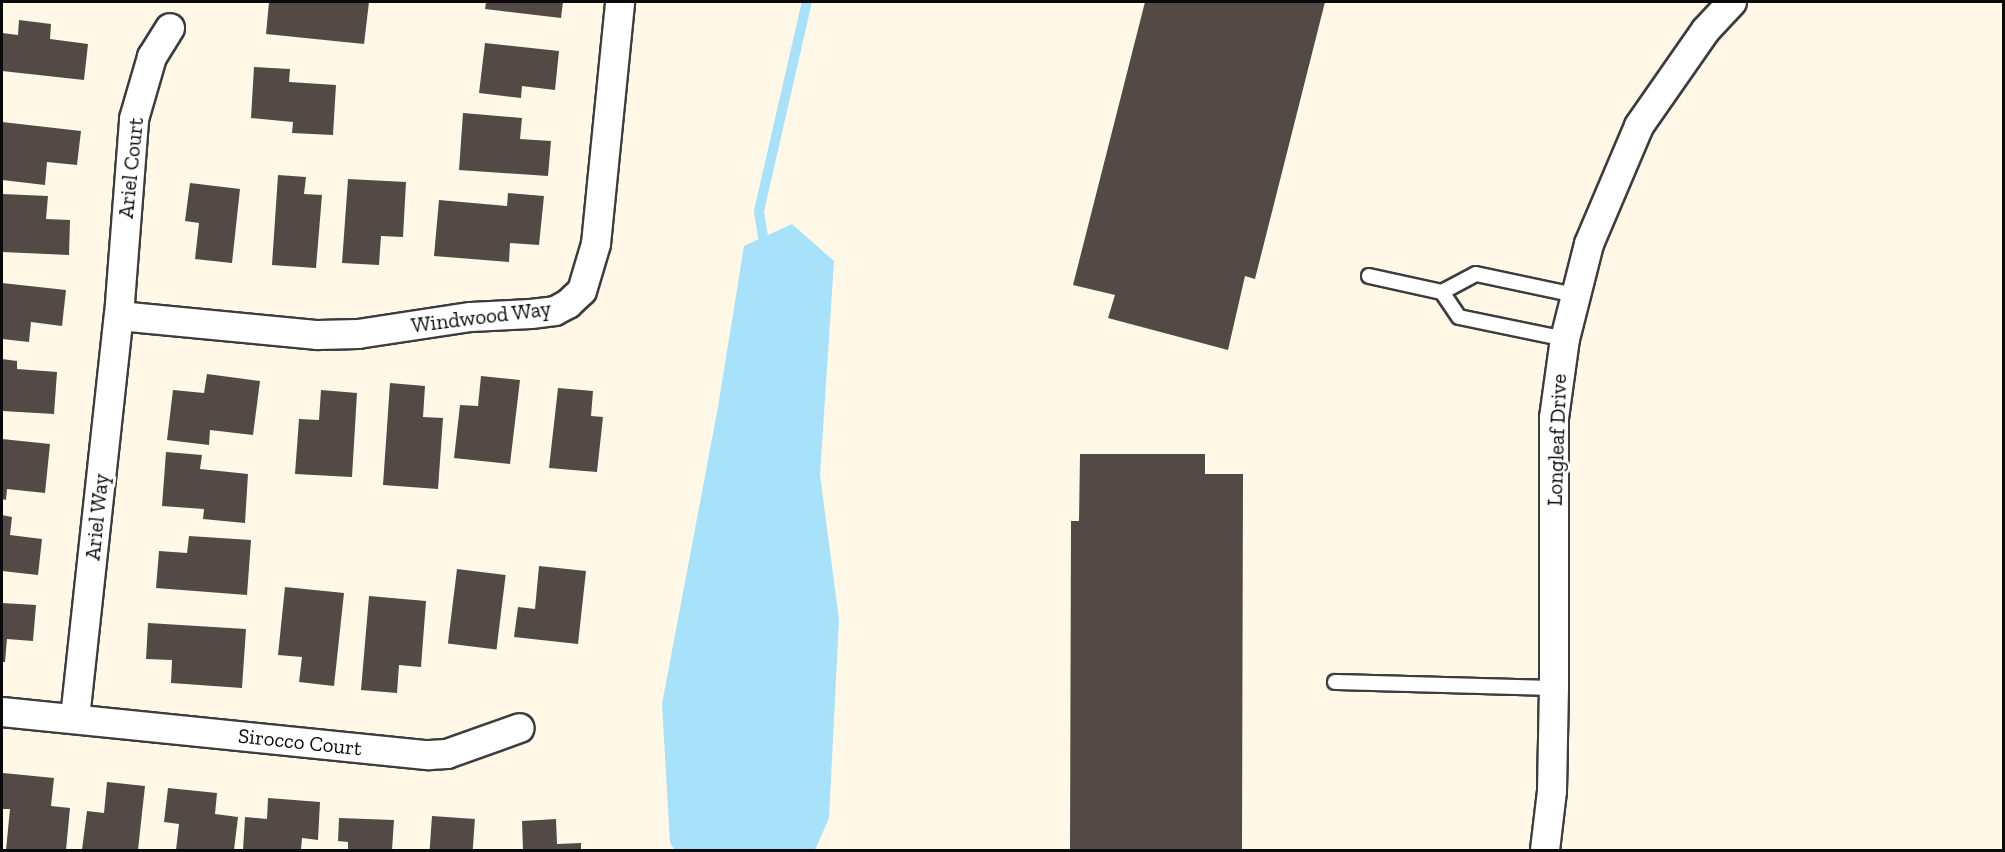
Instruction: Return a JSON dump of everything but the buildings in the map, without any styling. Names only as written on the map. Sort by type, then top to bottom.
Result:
[{"type":"street","name":"Windwood Way","points":[[119,316],[318,335],[358,334],[471,317],[555,311],[567,304],[582,291],[596,244],[620,2]]},
{"type":"street","name":"Longleaf Drive","points":[[1545,850],[1552,792],[1554,418],[1565,339],[1589,244],[1639,126],[1706,30],[1732,2]]},
{"type":"street","name":"Ariel Court","points":[[119,316],[134,119],[152,57],[170,28]]},
{"type":"street","name":"Ariel Way","points":[[75,718],[119,316]]},
{"type":"street","name":"Sirocco Court","points":[[2,712],[429,755],[447,754],[520,728]]},
{"type":"lane","points":[[1369,276],[1442,292],[1476,274],[1575,295]]},
{"type":"lane","points":[[1442,292],[1459,317],[1565,339]]},
{"type":"lane","points":[[1335,682],[1554,688]]},
{"type":"water","points":[[792,224],[834,261],[820,475],[839,620],[829,818],[815,850],[675,850],[670,843],[662,704],[718,407],[744,246]]},
{"type":"waterway","points":[[763,237],[759,211],[807,2]]}]
